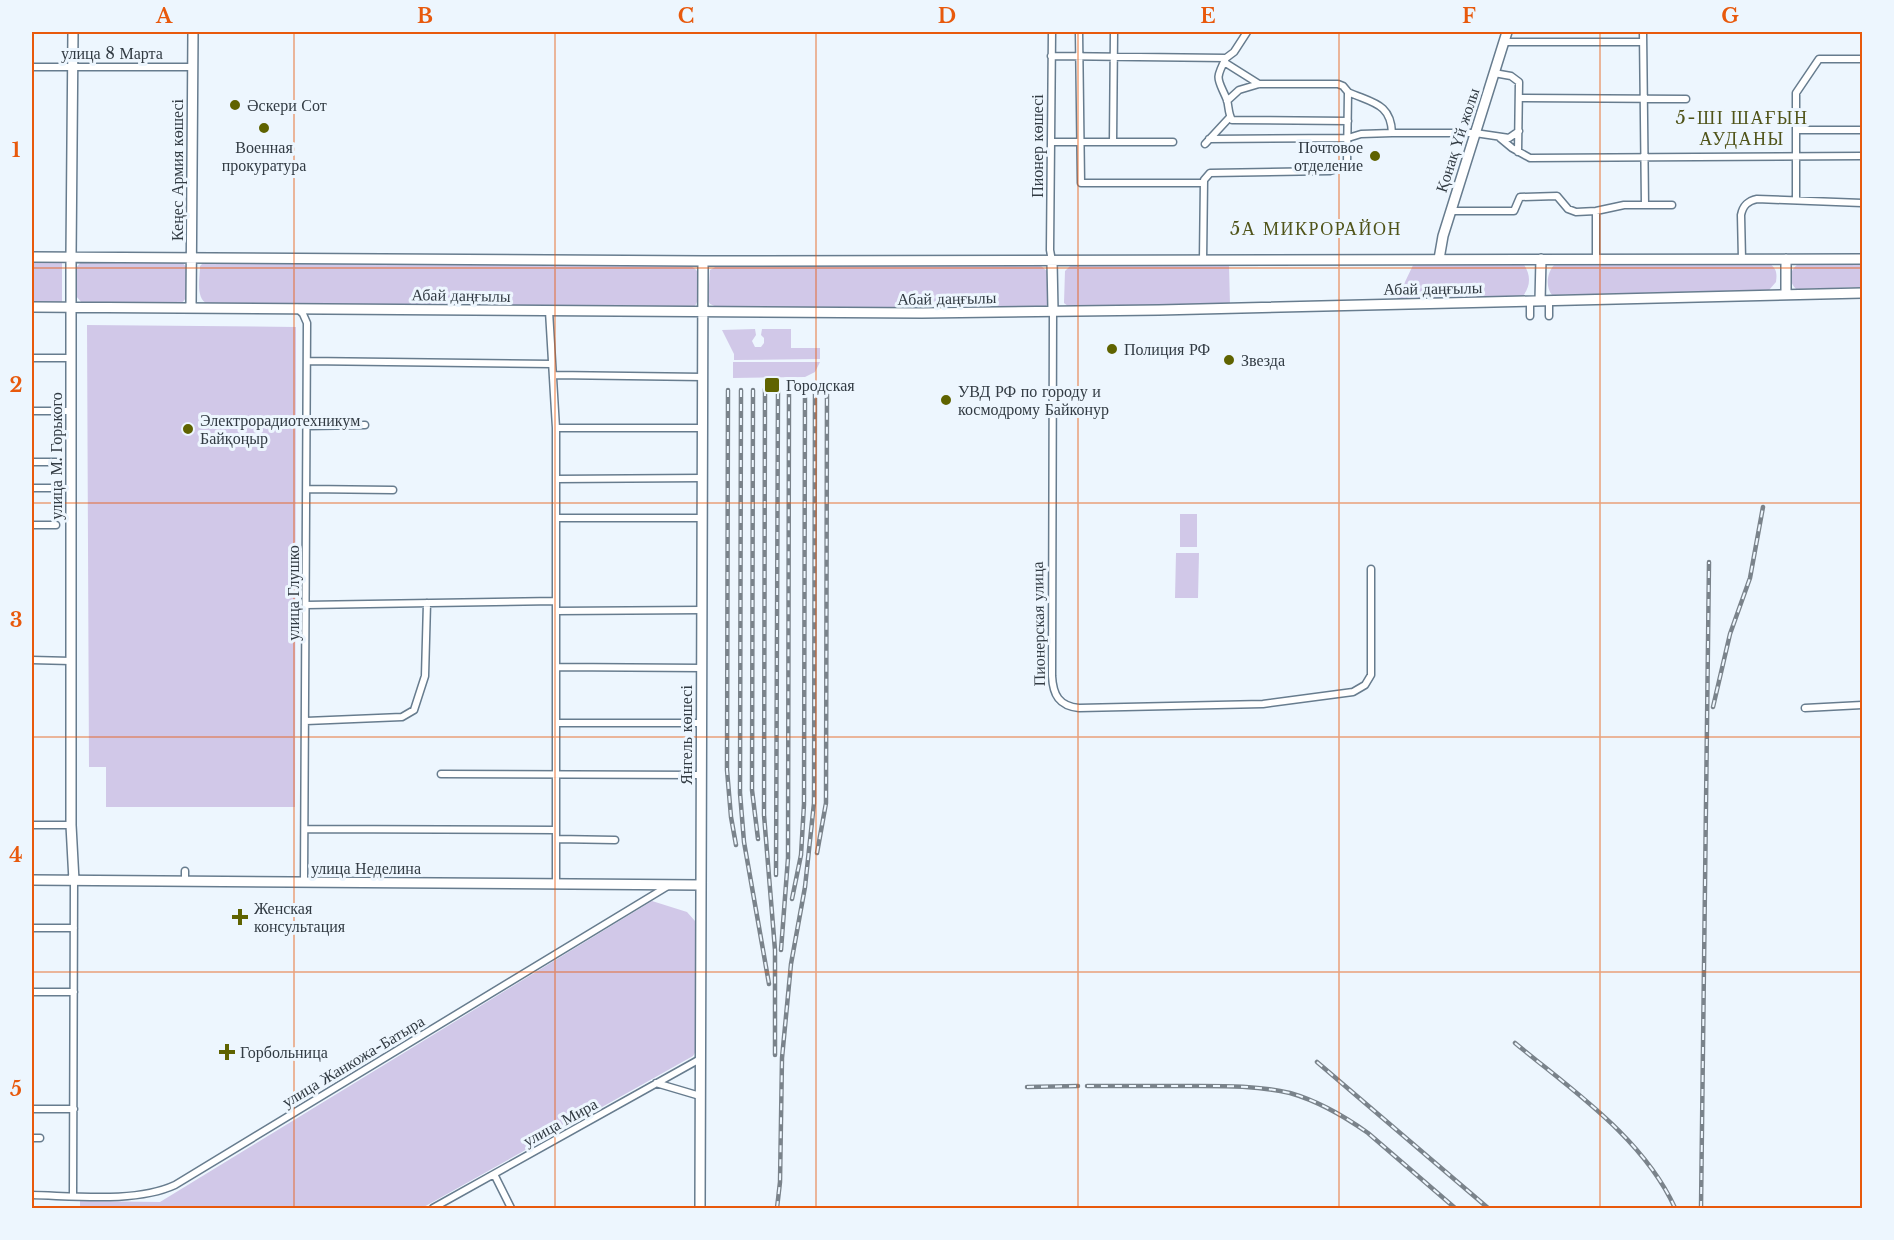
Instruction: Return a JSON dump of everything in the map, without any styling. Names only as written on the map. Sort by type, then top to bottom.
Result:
[{"type":"main road","name":"улица М. Горького","points":[[73,32],[71,825],[74,881]]},
{"type":"main road","name":"Кеңес Армия көшесі","points":[[191,308],[193,32]]},
{"type":"main road","name":"Қонақ Үй жолы","points":[[1439,259],[1451,211],[1507,32]]},
{"type":"main road","name":"Абай даңғылы","points":[[32,257],[704,261],[1863,259]]},
{"type":"main road","points":[[1540,259],[1545,301]]},
{"type":"main road","points":[[1786,259],[1786,295]]},
{"type":"main road","name":"Янгель көшесі","points":[[700,1209],[704,261]]},
{"type":"main road","name":"Пионерская улица","points":[[1052,261],[1053,311]]},
{"type":"main road","name":"Абай даңғылы","points":[[32,307],[922,313],[1863,293]]},
{"type":"main road","name":"улица Неделина","points":[[32,880],[74,881],[185,876],[304,882],[701,885]]},
{"type":"street","name":"Пионер көшесі","points":[[1052,32],[1050,250],[1052,261]]},
{"type":"street","points":[[1079,32],[1081,183],[1204,183]]},
{"type":"street","points":[[1113,32],[1113,142]]},
{"type":"street","points":[[1643,32],[1645,205]]},
{"type":"street","points":[[1244,33],[1234,52],[1225,60],[1218,73],[1218,84],[1227,101],[1230,117],[1235,121],[1348,122]]},
{"type":"street","points":[[1504,42],[1643,42]]},
{"type":"street","points":[[1052,56],[1113,55],[1225,60],[1259,84]]},
{"type":"street","points":[[1796,200],[1796,93],[1819,59],[1863,59]]},
{"type":"street","name":"улица 8 Марта","points":[[32,67],[193,67]]},
{"type":"street","points":[[1494,73],[1516,78],[1519,82],[1518,152]]},
{"type":"street","points":[[1227,101],[1239,90],[1259,84],[1338,84],[1348,92],[1388,111],[1392,120],[1392,133]]},
{"type":"street","points":[[1203,261],[1206,175],[1210,173],[1336,170],[1344,167],[1347,162],[1348,92]]},
{"type":"street","points":[[1520,98],[1686,99]]},
{"type":"street","points":[[1230,117],[1207,142],[1348,138],[1361,134],[1392,133],[1475,133],[1509,138],[1519,131]]},
{"type":"street","points":[[1796,130],[1863,130]]},
{"type":"street","points":[[1500,138],[1530,158],[1863,156]]},
{"type":"street","points":[[1051,142],[1173,142]]},
{"type":"street","points":[[1451,211],[1514,211],[1520,197],[1557,196],[1568,209],[1576,212],[1596,211],[1610,207],[1672,205]]},
{"type":"street","points":[[1742,259],[1741,215],[1745,205],[1757,199],[1863,203]]},
{"type":"street","points":[[1596,211],[1596,259]]},
{"type":"street","points":[[1530,301],[1530,316]]},
{"type":"street","points":[[1545,301],[1549,316]]},
{"type":"street","name":"улица Глушко","points":[[297,308],[308,323],[304,882]]},
{"type":"street","points":[[549,311],[556,428],[556,884]]},
{"type":"street","name":"Пионерская улица","points":[[1053,311],[1052,676],[1054,694],[1064,705],[1079,708],[1263,704],[1353,692],[1365,685],[1371,675],[1371,569]]},
{"type":"street","points":[[32,357],[71,358]]},
{"type":"street","points":[[307,361],[552,364]]},
{"type":"street","points":[[554,375],[703,377]]},
{"type":"street","points":[[32,411],[71,411]]},
{"type":"street","points":[[307,426],[365,425]]},
{"type":"street","points":[[556,428],[703,428]]},
{"type":"street","points":[[32,462],[56,462]]},
{"type":"street","points":[[556,479],[702,478]]},
{"type":"street","points":[[32,488],[63,488]]},
{"type":"street","points":[[307,489],[393,490]]},
{"type":"street","points":[[556,518],[702,518]]},
{"type":"street","points":[[32,525],[56,525]]},
{"type":"street","points":[[306,605],[556,601]]},
{"type":"street","points":[[306,721],[402,717],[414,710],[425,676],[427,603]]},
{"type":"street","points":[[556,611],[702,610]]},
{"type":"street","points":[[32,660],[71,661]]},
{"type":"street","points":[[556,668],[702,668]]},
{"type":"street","points":[[1805,708],[1863,705]]},
{"type":"street","points":[[556,723],[702,723]]},
{"type":"street","points":[[441,774],[701,775]]},
{"type":"street","points":[[32,825],[71,825]]},
{"type":"street","points":[[305,830],[556,830]]},
{"type":"street","points":[[556,839],[615,840]]},
{"type":"street","points":[[73,1196],[74,881]]},
{"type":"street","name":"улица Жанкожа-Батыра","points":[[32,1195],[145,1195],[175,1185],[669,885]]},
{"type":"street","points":[[32,928],[74,928]]},
{"type":"street","points":[[32,992],[74,992]]},
{"type":"street","name":"улица Мира","points":[[433,1209],[700,1059]]},
{"type":"street","points":[[656,1083],[700,1096]]},
{"type":"street","points":[[32,1109],[74,1109]]},
{"type":"street","points":[[32,1138],[40,1138]]},
{"type":"street","points":[[494,1174],[511,1209]]},
{"type":"shaded area","points":[[32,261],[62,263],[62,303],[32,304]]},
{"type":"shaded area","points":[[181,261],[188,269],[187,297],[181,304],[82,303],[76,296],[76,268],[81,262]]},
{"type":"shaded area","points":[[203,263],[686,264],[697,271],[700,287],[693,308],[208,304],[201,298],[200,293],[200,266]]},
{"type":"shaded area","points":[[1414,263],[1523,263],[1528,272],[1529,284],[1523,296],[1396,301]]},
{"type":"shaded area","points":[[1555,264],[1770,264],[1775,270],[1776,282],[1769,290],[1552,295],[1548,287],[1548,279]]},
{"type":"shaded area","points":[[1798,264],[1862,264],[1862,287],[1796,289],[1791,276]]},
{"type":"shaded area","points":[[719,265],[1040,265],[1048,272],[1048,304],[1043,309],[719,308],[710,304],[708,300],[710,270]]},
{"type":"shaded area","points":[[1071,265],[1229,265],[1230,305],[1069,307],[1064,303],[1065,271]]},
{"type":"shaded area","points":[[87,325],[296,327],[295,807],[106,807],[106,767],[89,767]]},
{"type":"shaded area","points":[[755,329],[756,335],[752,341],[755,347],[761,347],[764,343],[761,335],[762,329],[791,329],[791,348],[820,348],[820,359],[734,360],[734,354],[722,330]]},
{"type":"shaded area","points":[[733,362],[820,362],[815,372],[805,377],[733,378]]},
{"type":"shaded area","points":[[1180,514],[1197,514],[1197,547],[1180,547]]},
{"type":"shaded area","points":[[1176,553],[1199,553],[1198,598],[1175,598]]},
{"type":"shaded area","points":[[652,901],[687,912],[695,921],[696,1051],[693,1056],[422,1208],[80,1208],[80,1201],[160,1202]]},
{"type":"railway","points":[[765,389],[764,815],[775,950],[775,1055]]},
{"type":"railway","points":[[776,875],[778,389]]},
{"type":"railway","points":[[781,950],[788,858],[789,389]]},
{"type":"railway","points":[[792,899],[801,855],[804,804],[805,389]]},
{"type":"railway","points":[[777,1208],[780,1182],[782,1058],[791,964],[805,887],[814,803],[815,389]]},
{"type":"railway","points":[[817,853],[826,803],[827,389]]},
{"type":"railway","points":[[728,390],[727,770],[736,845]]},
{"type":"railway","points":[[741,390],[740,793],[744,842],[769,984]]},
{"type":"railway","points":[[753,390],[752,790],[758,839]]},
{"type":"railway","points":[[1713,707],[1730,634],[1750,578],[1763,507]]},
{"type":"railway","points":[[1701,1208],[1709,562]]},
{"type":"railway","points":[[1515,1043],[1583,1098],[1626,1138],[1645,1159],[1675,1208]]},
{"type":"railway","points":[[1317,1062],[1488,1208]]},
{"type":"railway","points":[[1027,1087],[1078,1086]]},
{"type":"railway","points":[[1087,1086],[1237,1086],[1277,1090],[1300,1096],[1330,1110],[1368,1133],[1455,1208]]},
{"type":"place","name":"Әскери Сот","points":[[235,105]]},
{"type":"place","name":"Военная прокуратура","points":[[264,128]]},
{"type":"place","name":"Почтовое отделение","points":[[1375,156]]},
{"type":"place","name":"Полиция РФ","points":[[1112,349]]},
{"type":"place","name":"Звезда","points":[[1229,360]]},
{"type":"place","name":"Городская","points":[[772,385]]},
{"type":"place","name":"УВД РФ по городу и космодрому Байконур","points":[[946,400]]},
{"type":"place","name":"Электрорадиотехникум Байқоңыр","points":[[188,429]]},
{"type":"place","name":"Женская консультация","points":[[240,917]]},
{"type":"place","name":"Горбольница","points":[[227,1052]]},
{"type":"district","name":"5-ШІ ШАҒЫН АУДАНЫ","points":[[1742,128]]},
{"type":"district","name":"5А МИКРОРАЙОН","points":[[1316,229]]}]
